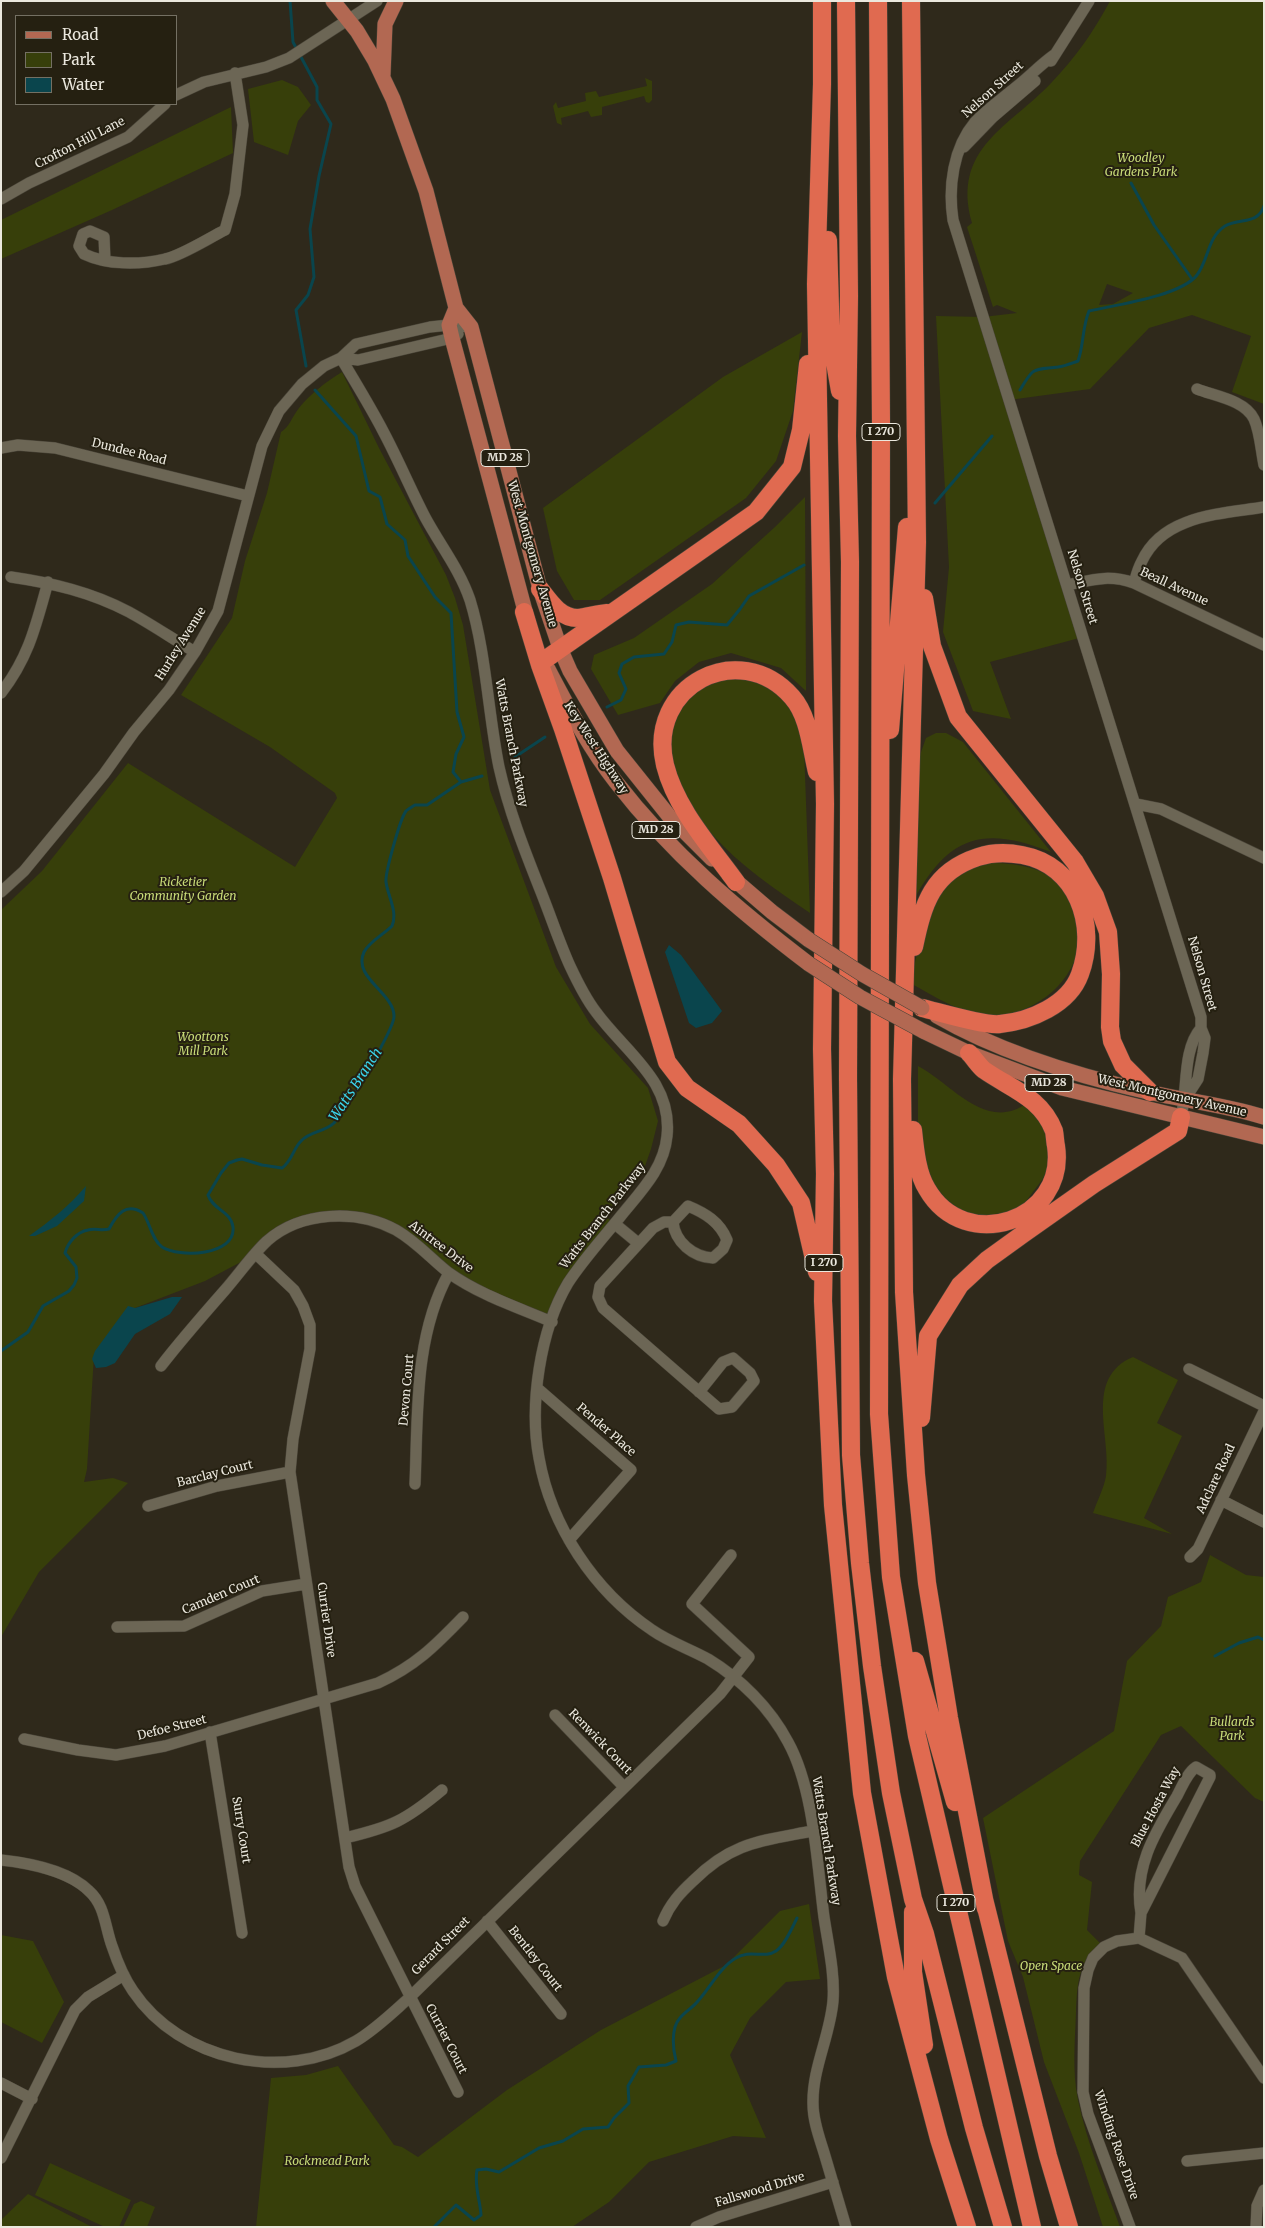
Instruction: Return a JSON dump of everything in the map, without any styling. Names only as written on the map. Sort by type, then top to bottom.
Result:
[{"type":"highway","name":"I 270","points":[[822,1],[822,84],[816,284],[825,804],[822,1049],[825,1174],[824,1301],[833,1505],[862,1793],[896,1977],[939,2139],[967,2227]]},
{"type":"highway","name":"I 270","points":[[846,1],[849,296],[847,436],[850,562],[848,1077],[851,1455],[860,1564],[872,1666],[891,1793],[913,1899],[925,1934],[974,2128],[1003,2227]]},
{"type":"highway","name":"I 270","points":[[878,1],[881,414],[879,1414],[891,1577],[917,1736],[1032,2227]]},
{"type":"highway","name":"I 270","points":[[911,1],[917,560],[903,1054],[904,1292],[916,1474],[930,1602],[949,1718],[986,1909],[1048,2156],[1068,2227]]},
{"type":"highway","points":[[822,84],[832,340],[847,436]]},
{"type":"highway","points":[[544,661],[756,512],[792,467],[801,430],[816,284]]},
{"type":"highway","points":[[880,862],[906,533],[916,375]]},
{"type":"highway","points":[[917,560],[932,646],[958,717],[1075,862],[1095,896],[1108,932],[1112,1041],[1123,1065],[1150,1092]]},
{"type":"highway","points":[[540,589],[556,609],[568,615],[578,618],[612,612]]},
{"type":"highway","points":[[524,612],[612,878],[667,1062],[687,1088],[739,1124],[776,1164],[801,1203],[824,1301]]},
{"type":"highway","points":[[736,882],[680,804],[665,767],[662,735],[672,705],[680,694],[706,676],[723,671],[736,670],[752,672],[769,678],[781,687],[792,697],[803,712],[825,804]]},
{"type":"highway","points":[[905,986],[921,913],[932,890],[950,870],[964,862],[990,853],[1010,852],[1036,858],[1053,866],[1068,883],[1082,907],[1086,928],[1085,948],[1080,975],[1071,989],[1053,1006],[1031,1018],[998,1025],[922,1008]]},
{"type":"highway","points":[[903,1054],[916,1154],[926,1189],[946,1212],[965,1222],[990,1226],[1010,1220],[1033,1209],[1051,1186],[1058,1163],[1054,1132],[1040,1108],[1023,1093],[983,1070],[969,1053]]},
{"type":"highway","points":[[916,1474],[928,1336],[960,1284],[987,1260],[1094,1184],[1178,1131],[1181,1117]]},
{"type":"highway","points":[[891,1577],[986,1909]]},
{"type":"highway","points":[[913,1899],[913,1972],[939,2139]]},
{"type":"highway","points":[[1048,2156],[1063,2227]]},
{"type":"main road","name":"West Montgomery Avenue","points":[[332,1],[362,38],[383,77],[393,99],[426,191],[456,308],[471,327],[540,589],[560,648],[570,671],[617,751],[669,816],[736,882],[809,940],[862,974],[960,1028],[1029,1057],[1104,1081],[1264,1117]]},
{"type":"main road","points":[[383,77],[385,24],[396,1]]},
{"type":"main road","points":[[450,332],[456,308]]},
{"type":"main road","name":"West Montgomery Avenue","points":[[450,332],[524,612]]},
{"type":"main road","name":"Key West Highway","points":[[524,612],[544,661],[584,734],[615,781],[651,825],[682,858],[748,918],[809,964]]},
{"type":"main road","name":"West Montgomery Avenue","points":[[809,964],[860,997],[969,1053],[1062,1088],[1264,1137]]},
{"type":"street","points":[[178,94],[204,82],[266,67],[289,58],[377,1]]},
{"type":"street","name":"Nelson Street","points":[[1089,1],[1068,37],[1054,55],[977,120],[964,138],[952,180],[950,200],[953,220],[1192,983],[1201,1017],[1201,1028],[1205,1038],[1204,1053],[1198,1079],[1185,1099],[1181,1117]]},
{"type":"street","points":[[105,260],[128,263],[166,259],[225,230],[235,194],[243,125],[235,74]]},
{"type":"street","name":"Crofton Hill Lane","points":[[1,199],[29,183],[128,137],[164,105]]},
{"type":"street","name":"Hurley Avenue","points":[[1,892],[24,871],[104,774],[134,732],[169,690],[218,611],[262,446],[279,411],[302,384],[324,366],[341,358],[356,344],[430,327],[450,332]]},
{"type":"street","name":"Hurley Avenue","points":[[341,358],[358,360],[471,327]]},
{"type":"street","name":"Watts Branch Parkway","points":[[341,358],[383,431],[427,522],[454,565],[468,596],[475,621],[499,766],[511,814],[571,968],[595,1010],[651,1075],[666,1104],[668,1130],[666,1150],[655,1173],[571,1280],[544,1345],[537,1388],[535,1424],[543,1480],[552,1506],[569,1540],[590,1573],[628,1612],[655,1632],[711,1661],[750,1692],[764,1706],[789,1742],[803,1778],[834,1991],[831,2018],[815,2077],[813,2107],[816,2126],[846,2227]]},
{"type":"street","points":[[1197,389],[1241,405],[1249,411],[1255,420],[1264,465]]},
{"type":"street","name":"Dundee Road","points":[[1,448],[18,445],[54,448],[248,496]]},
{"type":"street","points":[[1134,583],[1142,560],[1149,549],[1173,527],[1193,519],[1264,507]]},
{"type":"street","points":[[10,577],[48,582],[77,590],[128,612],[194,652]]},
{"type":"street","name":"Beall Avenue","points":[[1067,585],[1103,577],[1122,579],[1264,645]]},
{"type":"street","points":[[1,693],[16,674],[32,641],[48,582]]},
{"type":"street","points":[[1136,804],[1161,809],[1264,858]]},
{"type":"street","points":[[673,1222],[674,1232],[687,1248],[702,1258],[713,1258],[723,1249],[727,1240],[720,1226],[706,1213],[688,1206],[673,1222],[664,1222],[653,1228],[638,1243],[600,1286],[598,1297],[604,1308],[699,1392],[719,1409],[732,1407],[754,1381],[750,1373],[733,1358],[723,1362],[699,1392]]},
{"type":"street","name":"Aintree Drive","points":[[161,1366],[266,1242],[293,1224],[316,1218],[340,1216],[378,1222],[402,1234],[449,1272],[484,1294],[552,1322]]},
{"type":"street","points":[[615,1224],[638,1243]]},
{"type":"street","name":"Currier Drive","points":[[256,1254],[294,1290],[303,1306],[310,1325],[310,1349],[293,1439],[290,1472],[306,1584],[349,1867],[355,1886],[409,1998]]},
{"type":"street","name":"Devon Court","points":[[415,1484],[422,1359],[434,1305],[449,1272]]},
{"type":"street","points":[[1189,1369],[1264,1406]]},
{"type":"street","name":"Pender Place","points":[[537,1388],[631,1470],[569,1540]]},
{"type":"street","name":"Adclare Road","points":[[1190,1557],[1198,1549],[1264,1410]]},
{"type":"street","name":"Barclay Court","points":[[148,1506],[217,1486],[290,1472]]},
{"type":"street","points":[[1221,1500],[1264,1522]]},
{"type":"street","name":"Gerard Street","points":[[1,1860],[61,1873],[79,1882],[91,1892],[103,1912],[112,1946],[133,1991],[150,2012],[177,2034],[195,2044],[235,2059],[256,2062],[285,2062],[328,2053],[356,2041],[378,2026],[409,1998],[733,1678],[749,1657],[692,1604],[731,1556]]},
{"type":"street","name":"Camden Court","points":[[117,1627],[184,1626],[262,1591],[306,1584]]},
{"type":"street","name":"Defoe Street","points":[[24,1739],[78,1750],[116,1755],[165,1746],[378,1683],[402,1672],[427,1653],[463,1617]]},
{"type":"street","name":"Renwick Court","points":[[555,1715],[624,1787]]},
{"type":"street","name":"Surry Court","points":[[210,1732],[242,1933]]},
{"type":"street","name":"Blue Hosta Way","points":[[1139,1938],[1141,1912],[1139,1886],[1145,1856],[1156,1830],[1196,1767],[1210,1775],[1208,1783],[1141,1912]]},
{"type":"street","points":[[344,1838],[381,1830],[400,1822],[417,1811],[442,1790]]},
{"type":"street","points":[[662,1921],[675,1898],[706,1867],[720,1857],[750,1843],[812,1831]]},
{"type":"street","name":"Bentley Court","points":[[487,1920],[561,2014]]},
{"type":"street","points":[[1139,1938],[1182,1958],[1264,2078]]},
{"type":"street","name":"Winding Rose Drive","points":[[1130,2227],[1088,2114],[1082,2092],[1084,1988],[1093,1958],[1104,1947],[1117,1940],[1139,1938]]},
{"type":"street","points":[[1,2158],[75,2010],[88,1997],[124,1975]]},
{"type":"street","name":"Currier Court","points":[[409,1998],[458,2092]]},
{"type":"street","points":[[1,2083],[32,2099]]},
{"type":"street","points":[[1187,2161],[1264,2152]]},
{"type":"street","name":"Fallswood Drive","points":[[696,2227],[719,2217],[833,2182]]},
{"type":"street","points":[[1256,2227],[1257,2206],[1264,2190]]},
{"type":"green space","name":"Woodley Gardens Park","points":[[1110,1],[1264,1],[1264,404],[1232,392],[1251,336],[1192,315],[1149,328],[1090,389],[1009,400],[1083,637],[990,662],[1011,719],[973,711],[943,632],[949,567],[936,316],[983,317],[1017,313],[997,305],[993,307],[967,227],[972,223],[968,197],[970,176],[977,157],[988,141],[1061,73],[1084,43]],"holes":[[[1107,284],[1133,293],[1113,304],[1099,305]]]},
{"type":"green space","points":[[645,78],[652,81],[652,100],[649,103],[646,102],[644,96],[602,107],[602,115],[591,117],[588,111],[561,118],[562,125],[557,123],[553,106],[556,102],[558,108],[586,101],[585,93],[596,91],[599,97],[647,86]]},
{"type":"green space","points":[[282,80],[298,87],[311,105],[298,121],[288,155],[254,142],[248,89]]},
{"type":"green space","points":[[231,107],[233,153],[112,210],[1,259],[1,220]]},
{"type":"green space","points":[[802,332],[793,411],[776,461],[746,498],[600,600],[574,600],[557,571],[543,508],[723,377]]},
{"type":"green space","name":"Woottons Mill Park","points":[[342,372],[379,448],[446,575],[463,625],[490,790],[556,967],[590,1024],[648,1088],[658,1121],[651,1149],[644,1169],[604,1215],[615,1224],[571,1280],[552,1322],[484,1293],[424,1250],[358,1218],[293,1224],[256,1254],[205,1281],[127,1311],[94,1355],[87,1469],[84,1482],[113,1478],[128,1483],[39,1572],[1,1637],[1,910],[42,871],[128,763],[295,867],[337,798],[335,793],[270,747],[181,695],[232,618],[245,561],[267,493],[281,432],[309,397]]},
{"type":"green space","points":[[805,497],[806,691],[781,668],[731,653],[699,662],[675,681],[660,703],[618,715],[591,669],[594,655],[634,638],[712,584]]},
{"type":"green space","points":[[734,677],[756,680],[780,694],[794,712],[804,747],[810,913],[758,876],[712,834],[689,801],[680,783],[674,764],[671,744],[674,726],[681,708],[698,689]]},
{"type":"green space","points":[[936,733],[946,733],[963,742],[1051,852],[1008,839],[989,838],[973,841],[957,848],[943,859],[929,875],[916,896],[920,755],[926,738]]},
{"type":"green space","points":[[988,863],[1013,864],[1030,868],[1053,879],[1066,893],[1072,905],[1076,917],[1079,941],[1074,961],[1067,975],[1058,986],[1034,1005],[1005,1015],[990,1016],[959,1009],[910,983],[928,916],[941,892],[957,876]]},
{"type":"green space","points":[[918,1066],[969,1102],[983,1109],[997,1112],[1012,1111],[1027,1103],[1046,1127],[1049,1167],[1042,1180],[1023,1205],[1010,1212],[980,1216],[963,1212],[946,1199],[934,1184],[918,1143]]},
{"type":"green space","points":[[1133,1357],[1178,1380],[1157,1423],[1182,1436],[1144,1518],[1172,1534],[1093,1513],[1106,1476],[1104,1394],[1109,1379],[1118,1367]]},
{"type":"green space","points":[[1210,1555],[1246,1575],[1264,1577],[1264,1802],[1255,1798],[1181,1726],[1161,1735],[1080,1861],[1079,1875],[1092,1882],[1087,1930],[1101,1944],[1088,1957],[1078,1983],[1074,2067],[1078,2100],[1086,2132],[1120,2227],[1103,2227],[1079,2153],[1044,2062],[1023,1977],[1008,1941],[983,1818],[1114,1731],[1127,1661],[1161,1626],[1168,1597],[1201,1582]]},
{"type":"green space","name":"Rockmead Park","points":[[809,1904],[820,1979],[786,1982],[750,2018],[730,2055],[766,2138],[733,2136],[649,2162],[609,2202],[572,2227],[256,2227],[271,2078],[306,2075],[338,2066],[394,2145],[402,2147],[418,2157],[507,2090],[601,2030],[726,1965],[780,1911]]},
{"type":"green space","points":[[1,1935],[33,1941],[64,2002],[42,2043],[1,2022]]},
{"type":"green space","points":[[50,2163],[131,2200],[119,2227],[105,2227],[35,2195]]},
{"type":"green space","points":[[28,2194],[92,2227],[1,2227],[1,2220]]},
{"type":"green space","points":[[141,2201],[155,2207],[147,2227],[123,2227],[134,2204]]},
{"type":"water","points":[[669,945],[681,955],[722,1011],[712,1023],[696,1028],[689,1023],[665,952]]},
{"type":"water","points":[[86,1186],[84,1201],[57,1226],[35,1236],[29,1236],[59,1213]]},
{"type":"water","points":[[172,1297],[182,1297],[170,1314],[135,1334],[115,1363],[106,1367],[96,1368],[92,1359],[95,1351],[128,1306],[135,1308]]},
{"type":"waterway","points":[[290,1],[293,42],[317,87],[317,100],[331,124],[319,176],[310,229],[314,277],[308,295],[296,310],[306,366]]},
{"type":"waterway","points":[[1131,183],[1154,225],[1192,279]]},
{"type":"waterway","points":[[1020,390],[1028,377],[1035,371],[1043,368],[1061,367],[1078,361],[1089,311],[1147,299],[1177,289],[1189,282],[1201,269],[1211,243],[1219,231],[1230,224],[1252,219],[1261,212],[1264,206]]},
{"type":"waterway","points":[[315,390],[356,436],[369,491],[380,497],[387,524],[405,540],[408,556],[435,597],[451,613],[457,712],[464,737],[456,754],[453,772],[461,782]]},
{"type":"waterway","points":[[935,503],[992,436]]},
{"type":"waterway","points":[[607,707],[621,700],[626,689],[619,673],[622,664],[634,657],[664,654],[672,642],[676,625],[689,622],[727,625],[749,596],[804,565]]},
{"type":"waterway","points":[[515,757],[545,737]]},
{"type":"waterway","name":"Watts Branch","points":[[1,1351],[28,1332],[43,1306],[69,1291],[74,1285],[77,1278],[76,1267],[65,1253],[71,1241],[77,1235],[91,1229],[109,1229],[119,1214],[127,1209],[132,1209],[143,1213],[156,1240],[162,1247],[181,1253],[205,1252],[216,1249],[226,1244],[232,1237],[233,1227],[229,1217],[210,1200],[208,1195],[229,1163],[242,1159],[282,1168],[288,1162],[298,1144],[313,1133],[334,1123],[368,1071],[386,1038],[394,1017],[393,1008],[368,978],[362,961],[366,948],[392,926],[394,920],[386,877],[393,846],[403,816],[406,811],[415,805],[427,805],[461,782],[482,776]]},
{"type":"waterway","points":[[1215,1656],[1239,1643],[1258,1637],[1264,1640]]},
{"type":"waterway","points":[[434,2227],[456,2205],[474,2220],[481,2215],[476,2176],[477,2170],[486,2169],[499,2172],[539,2148],[563,2141],[583,2129],[608,2127],[629,2103],[628,2086],[639,2067],[666,2065],[676,2061],[673,2039],[677,2023],[698,2001],[720,1972],[741,1955],[767,1954],[776,1951],[785,1941],[797,1918]]},
{"type":"park label","name":"Ricketier Community Garden","points":[[183,890]]},
{"type":"park label","name":"Bullards Park","points":[[1232,1730]]},
{"type":"park label","name":"Open Space","points":[[1051,1967]]}]
